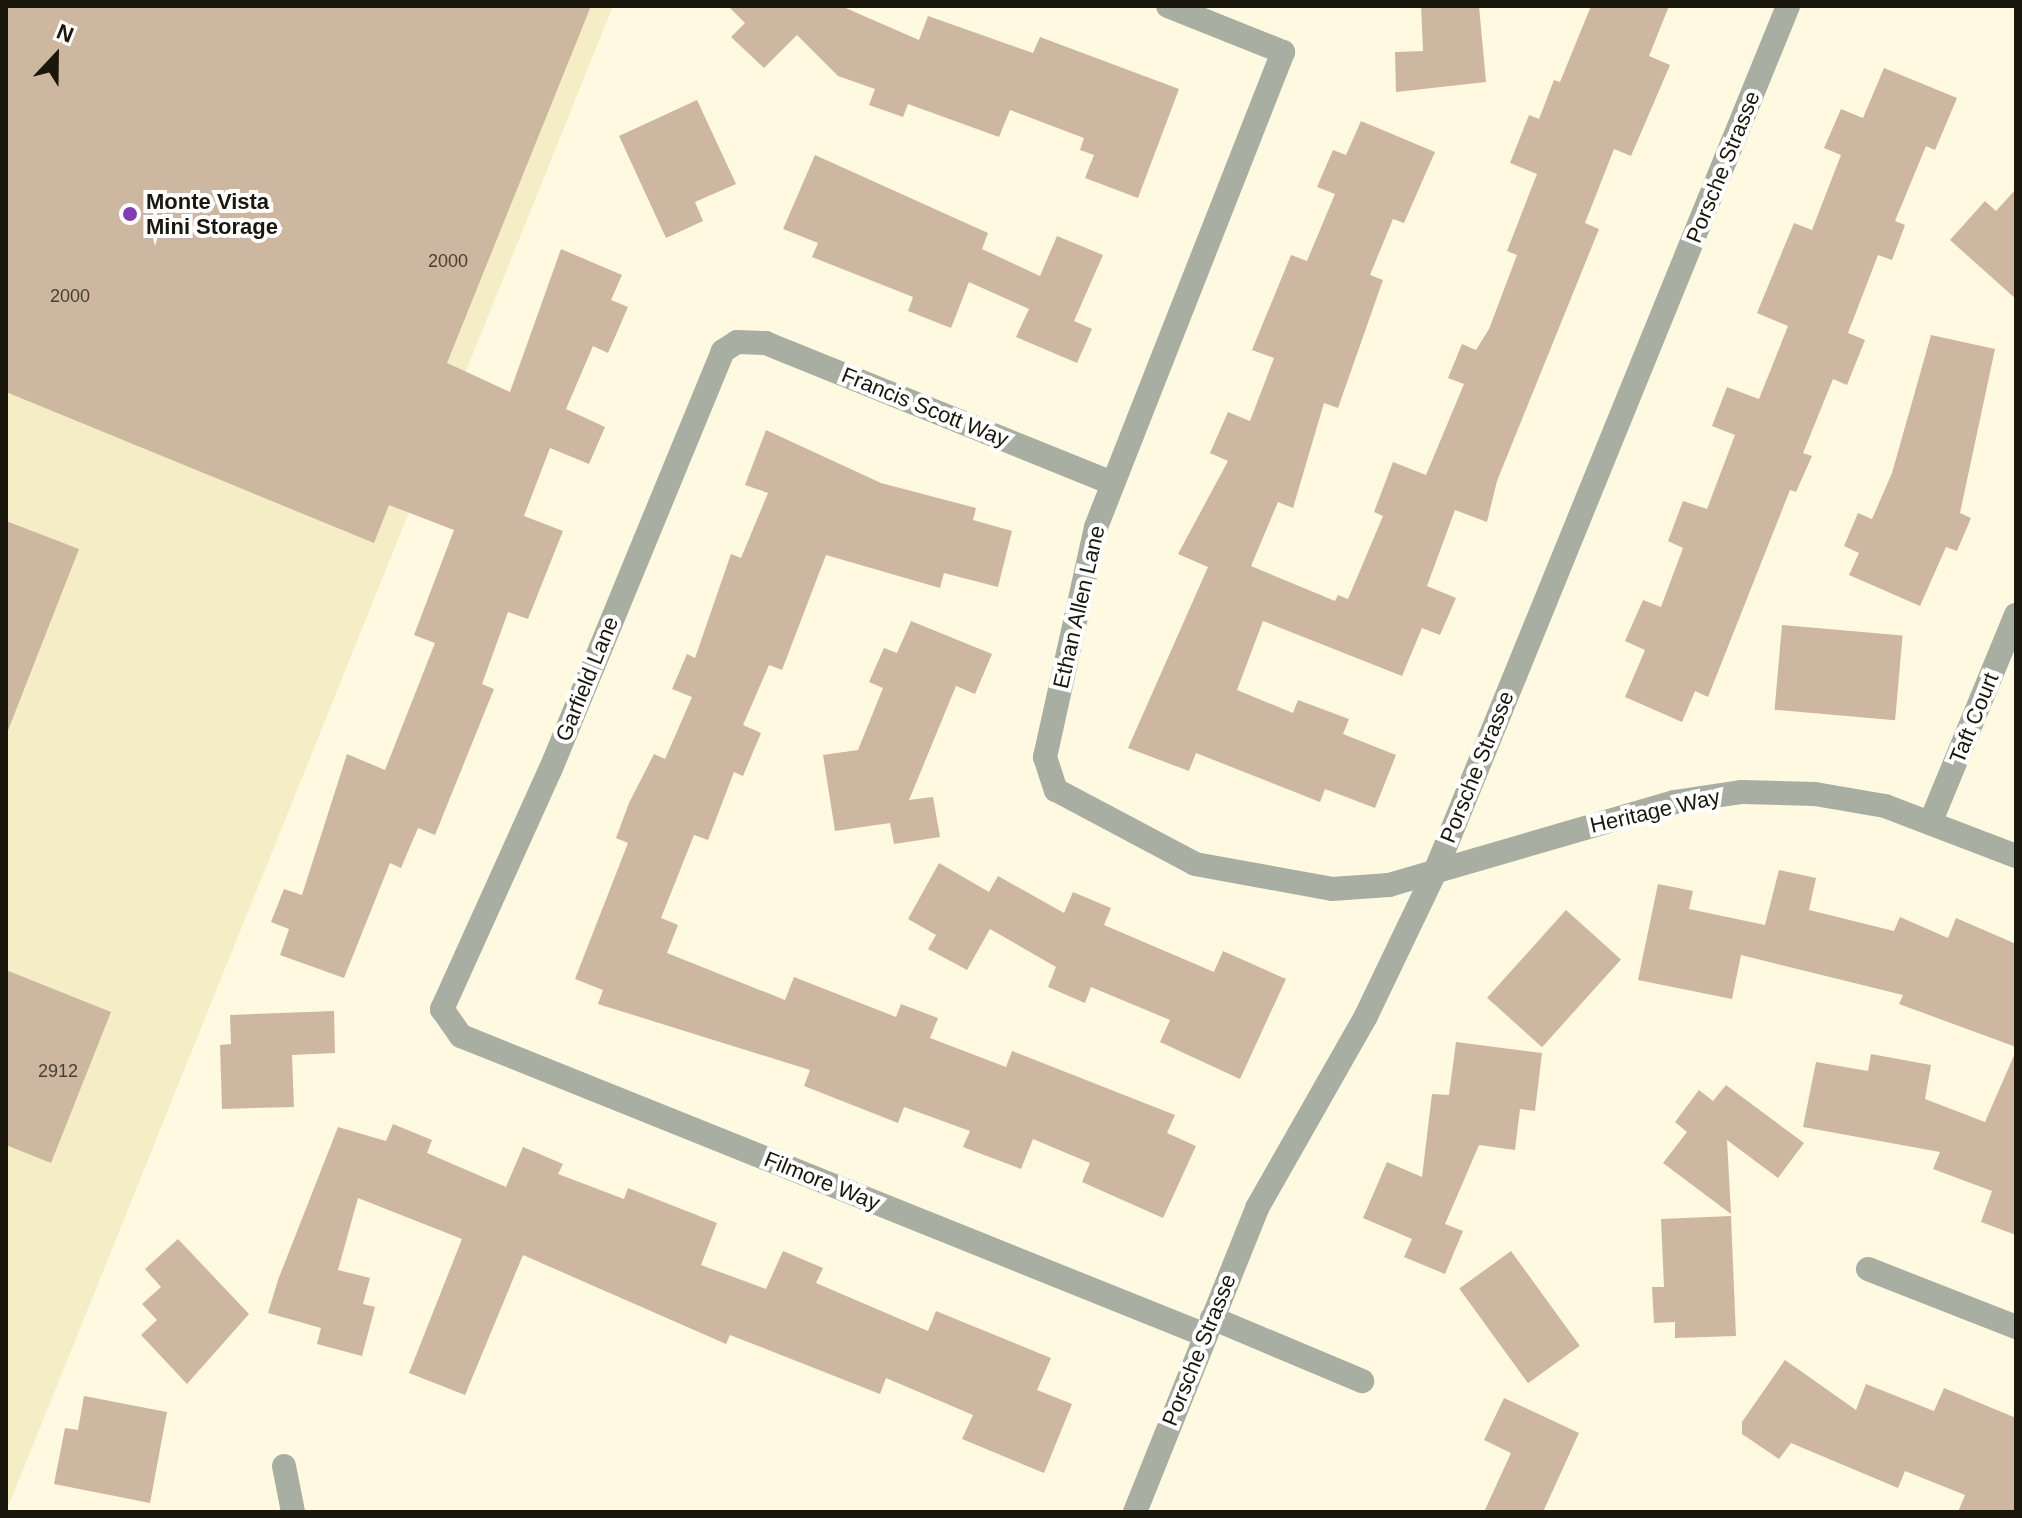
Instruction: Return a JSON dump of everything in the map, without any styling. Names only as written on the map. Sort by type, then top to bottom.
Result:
[{"type":"street","name":"Ethan Allen Lane","points":[[1168,6],[1283,52],[1112,483],[1048,738],[1047,773],[1056,790],[1153,847],[1236,876],[1355,888],[1435,872]]},
{"type":"street","name":"Porsche Strasse","points":[[1135,1512],[1257,1208],[1366,1016],[1435,872],[1788,6]]},
{"type":"street","name":"Francis Scott Way","points":[[737,342],[766,343],[1112,483]]},
{"type":"street","name":"Garfield Lane","points":[[443,1020],[444,996],[551,768],[714,365],[737,342]]},
{"type":"street","name":"Taft Court","points":[[1931,821],[2016,615]]},
{"type":"street","name":"Heritage Way","points":[[1435,872],[1674,802],[1742,792],[1850,799],[1931,821],[2016,856]]},
{"type":"street","name":"Filmore Way","points":[[443,1020],[461,1036],[1209,1327],[1362,1381]]},
{"type":"street","points":[[1868,1269],[2016,1327]]},
{"type":"street","points":[[284,1466],[293,1512]]},
{"type":"shaded area","points":[[6,6],[613,6],[6,1512]]},
{"type":"building","points":[[6,6],[591,6],[447,363],[510,392],[561,249],[622,275],[611,300],[628,307],[608,353],[593,346],[566,409],[605,427],[589,464],[550,448],[524,516],[563,531],[528,619],[508,612],[482,684],[494,689],[435,835],[418,828],[401,868],[390,863],[344,978],[280,955],[289,929],[271,922],[284,889],[302,895],[347,754],[385,770],[435,643],[414,635],[454,530],[389,505],[374,543],[6,392]]},
{"type":"building","points":[[728,6],[841,6],[919,40],[928,16],[1033,53],[1040,37],[1179,89],[1138,198],[1085,178],[1094,155],[1080,150],[1084,138],[1010,110],[999,137],[908,104],[903,117],[869,105],[875,89],[838,76],[797,35],[764,68],[731,37],[745,23]]},
{"type":"building","points":[[1421,6],[1479,6],[1486,82],[1396,92],[1395,52],[1423,51]]},
{"type":"building","points":[[1591,6],[1669,6],[1649,56],[1670,65],[1631,156],[1614,149],[1585,223],[1599,229],[1497,481],[1487,522],[1455,510],[1427,586],[1456,598],[1440,635],[1422,628],[1402,676],[1263,621],[1237,690],[1293,713],[1298,700],[1349,719],[1343,734],[1396,755],[1375,808],[1325,789],[1320,802],[1196,753],[1189,771],[1128,748],[1208,567],[1178,554],[1228,461],[1210,453],[1228,412],[1250,421],[1274,358],[1252,350],[1291,255],[1307,261],[1335,194],[1317,187],[1333,150],[1346,155],[1361,121],[1435,152],[1404,223],[1393,219],[1370,275],[1383,280],[1338,408],[1324,403],[1293,508],[1278,502],[1251,566],[1335,601],[1338,595],[1348,599],[1383,516],[1374,512],[1393,462],[1426,475],[1464,384],[1448,378],[1462,344],[1476,350],[1489,329],[1517,255],[1507,251],[1537,174],[1510,163],[1529,115],[1539,119],[1554,80],[1560,82]]},
{"type":"building","points":[[1884,68],[1957,98],[1935,150],[1926,146],[1895,221],[1905,225],[1892,260],[1878,255],[1848,333],[1865,340],[1847,385],[1833,379],[1803,453],[1812,456],[1796,492],[1790,490],[1708,697],[1695,691],[1682,722],[1625,697],[1645,650],[1625,641],[1643,600],[1661,607],[1683,548],[1668,541],[1683,501],[1707,509],[1735,435],[1712,426],[1727,387],[1759,399],[1788,326],[1757,313],[1794,223],[1812,230],[1841,155],[1824,148],[1841,109],[1863,118]]},
{"type":"building","points":[[697,100],[736,184],[695,202],[703,221],[666,238],[619,136]]},
{"type":"building","points":[[815,155],[988,233],[982,249],[1040,276],[1057,236],[1103,255],[1074,321],[1092,329],[1077,363],[1016,337],[1029,309],[969,282],[951,328],[908,311],[913,297],[812,257],[818,243],[783,229]]},
{"type":"building","points":[[2016,189],[2016,299],[1950,240],[1985,201],[1996,211]]},
{"type":"building","points":[[1931,335],[1995,349],[1960,513],[1971,518],[1957,551],[1946,547],[1920,606],[1849,575],[1859,553],[1844,546],[1858,513],[1872,519],[1892,473]]},
{"type":"building","points":[[766,430],[881,483],[976,508],[973,520],[1012,531],[998,587],[944,573],[940,588],[826,555],[782,670],[769,665],[743,725],[761,733],[743,776],[734,772],[708,840],[694,835],[661,918],[678,925],[667,953],[785,1000],[794,977],[896,1017],[901,1004],[938,1018],[930,1038],[1006,1067],[1012,1051],[1175,1115],[1167,1133],[1196,1146],[1163,1218],[1082,1182],[1090,1163],[1033,1139],[1021,1169],[963,1147],[970,1131],[904,1107],[898,1123],[804,1086],[810,1070],[598,1004],[603,990],[575,979],[628,843],[616,838],[629,803],[654,754],[665,759],[692,697],[672,689],[687,654],[695,658],[731,554],[741,558],[768,493],[745,485]]},
{"type":"building","points":[[6,521],[79,549],[7,733],[6,732]]},
{"type":"building","points":[[911,621],[992,654],[975,694],[956,686],[909,800],[933,797],[940,837],[894,844],[890,823],[835,831],[823,755],[858,750],[883,688],[869,682],[884,648],[897,653]]},
{"type":"building","points":[[1782,625],[1903,636],[1895,720],[1775,710]]},
{"type":"building","points":[[939,863],[989,892],[998,876],[1064,913],[1073,892],[1111,908],[1104,925],[1214,972],[1223,951],[1286,979],[1240,1079],[1160,1042],[1170,1020],[1091,987],[1085,1003],[1048,987],[1056,967],[990,929],[967,970],[928,949],[936,935],[908,919]]},
{"type":"building","points":[[1779,870],[1816,878],[1809,910],[1894,931],[1900,917],[1948,938],[1956,918],[2016,944],[2016,1047],[1899,1004],[1903,995],[1741,955],[1732,999],[1638,980],[1658,884],[1693,891],[1689,909],[1765,925]]},
{"type":"building","points":[[1566,910],[1621,960],[1542,1047],[1487,998]]},
{"type":"building","points":[[6,970],[111,1012],[51,1163],[6,1145]]},
{"type":"building","points":[[334,1011],[335,1053],[292,1055],[294,1107],[222,1109],[220,1045],[231,1044],[230,1015]]},
{"type":"building","points":[[1456,1042],[1542,1053],[1535,1111],[1520,1109],[1515,1150],[1479,1145],[1445,1224],[1463,1231],[1445,1274],[1404,1257],[1412,1239],[1363,1218],[1387,1162],[1422,1177],[1432,1094],[1449,1095]]},
{"type":"building","points":[[2016,1051],[2016,1235],[1981,1222],[1992,1191],[1933,1169],[1940,1152],[1803,1127],[1816,1062],[1868,1071],[1871,1054],[1931,1065],[1925,1099],[1985,1122]]},
{"type":"building","points":[[1726,1085],[1804,1143],[1778,1178],[1727,1140],[1731,1214],[1663,1163],[1687,1132],[1675,1122],[1699,1090],[1713,1101]]},
{"type":"building","points":[[393,1124],[432,1140],[427,1153],[506,1187],[523,1147],[563,1164],[558,1174],[624,1199],[628,1188],[717,1223],[701,1265],[766,1289],[783,1251],[823,1268],[816,1283],[928,1331],[936,1311],[1051,1358],[1037,1390],[1072,1404],[1044,1473],[962,1439],[973,1415],[886,1378],[880,1394],[730,1335],[726,1344],[523,1255],[465,1395],[409,1373],[462,1239],[358,1198],[338,1270],[370,1278],[363,1304],[375,1307],[362,1356],[317,1344],[321,1328],[268,1313],[278,1280],[338,1127],[386,1141]]},
{"type":"building","points":[[1731,1216],[1736,1336],[1675,1338],[1675,1322],[1654,1323],[1652,1287],[1664,1287],[1661,1219]]},
{"type":"building","points":[[178,1239],[249,1314],[187,1384],[141,1335],[157,1320],[142,1304],[161,1287],[145,1269]]},
{"type":"building","points":[[1511,1251],[1580,1346],[1528,1383],[1459,1289]]},
{"type":"building","points":[[1785,1360],[1856,1410],[1866,1384],[1934,1411],[1944,1388],[2016,1418],[2016,1512],[1958,1512],[1965,1495],[1905,1471],[1898,1488],[1791,1443],[1779,1459],[1742,1434],[1742,1422]]},
{"type":"building","points":[[84,1396],[167,1412],[150,1503],[54,1484],[65,1428],[78,1430]]},
{"type":"building","points":[[1504,1398],[1579,1433],[1543,1512],[1484,1512],[1511,1453],[1484,1440]]},
{"type":"place","name":"Monte Vista Mini Storage","points":[[130,214]]}]
